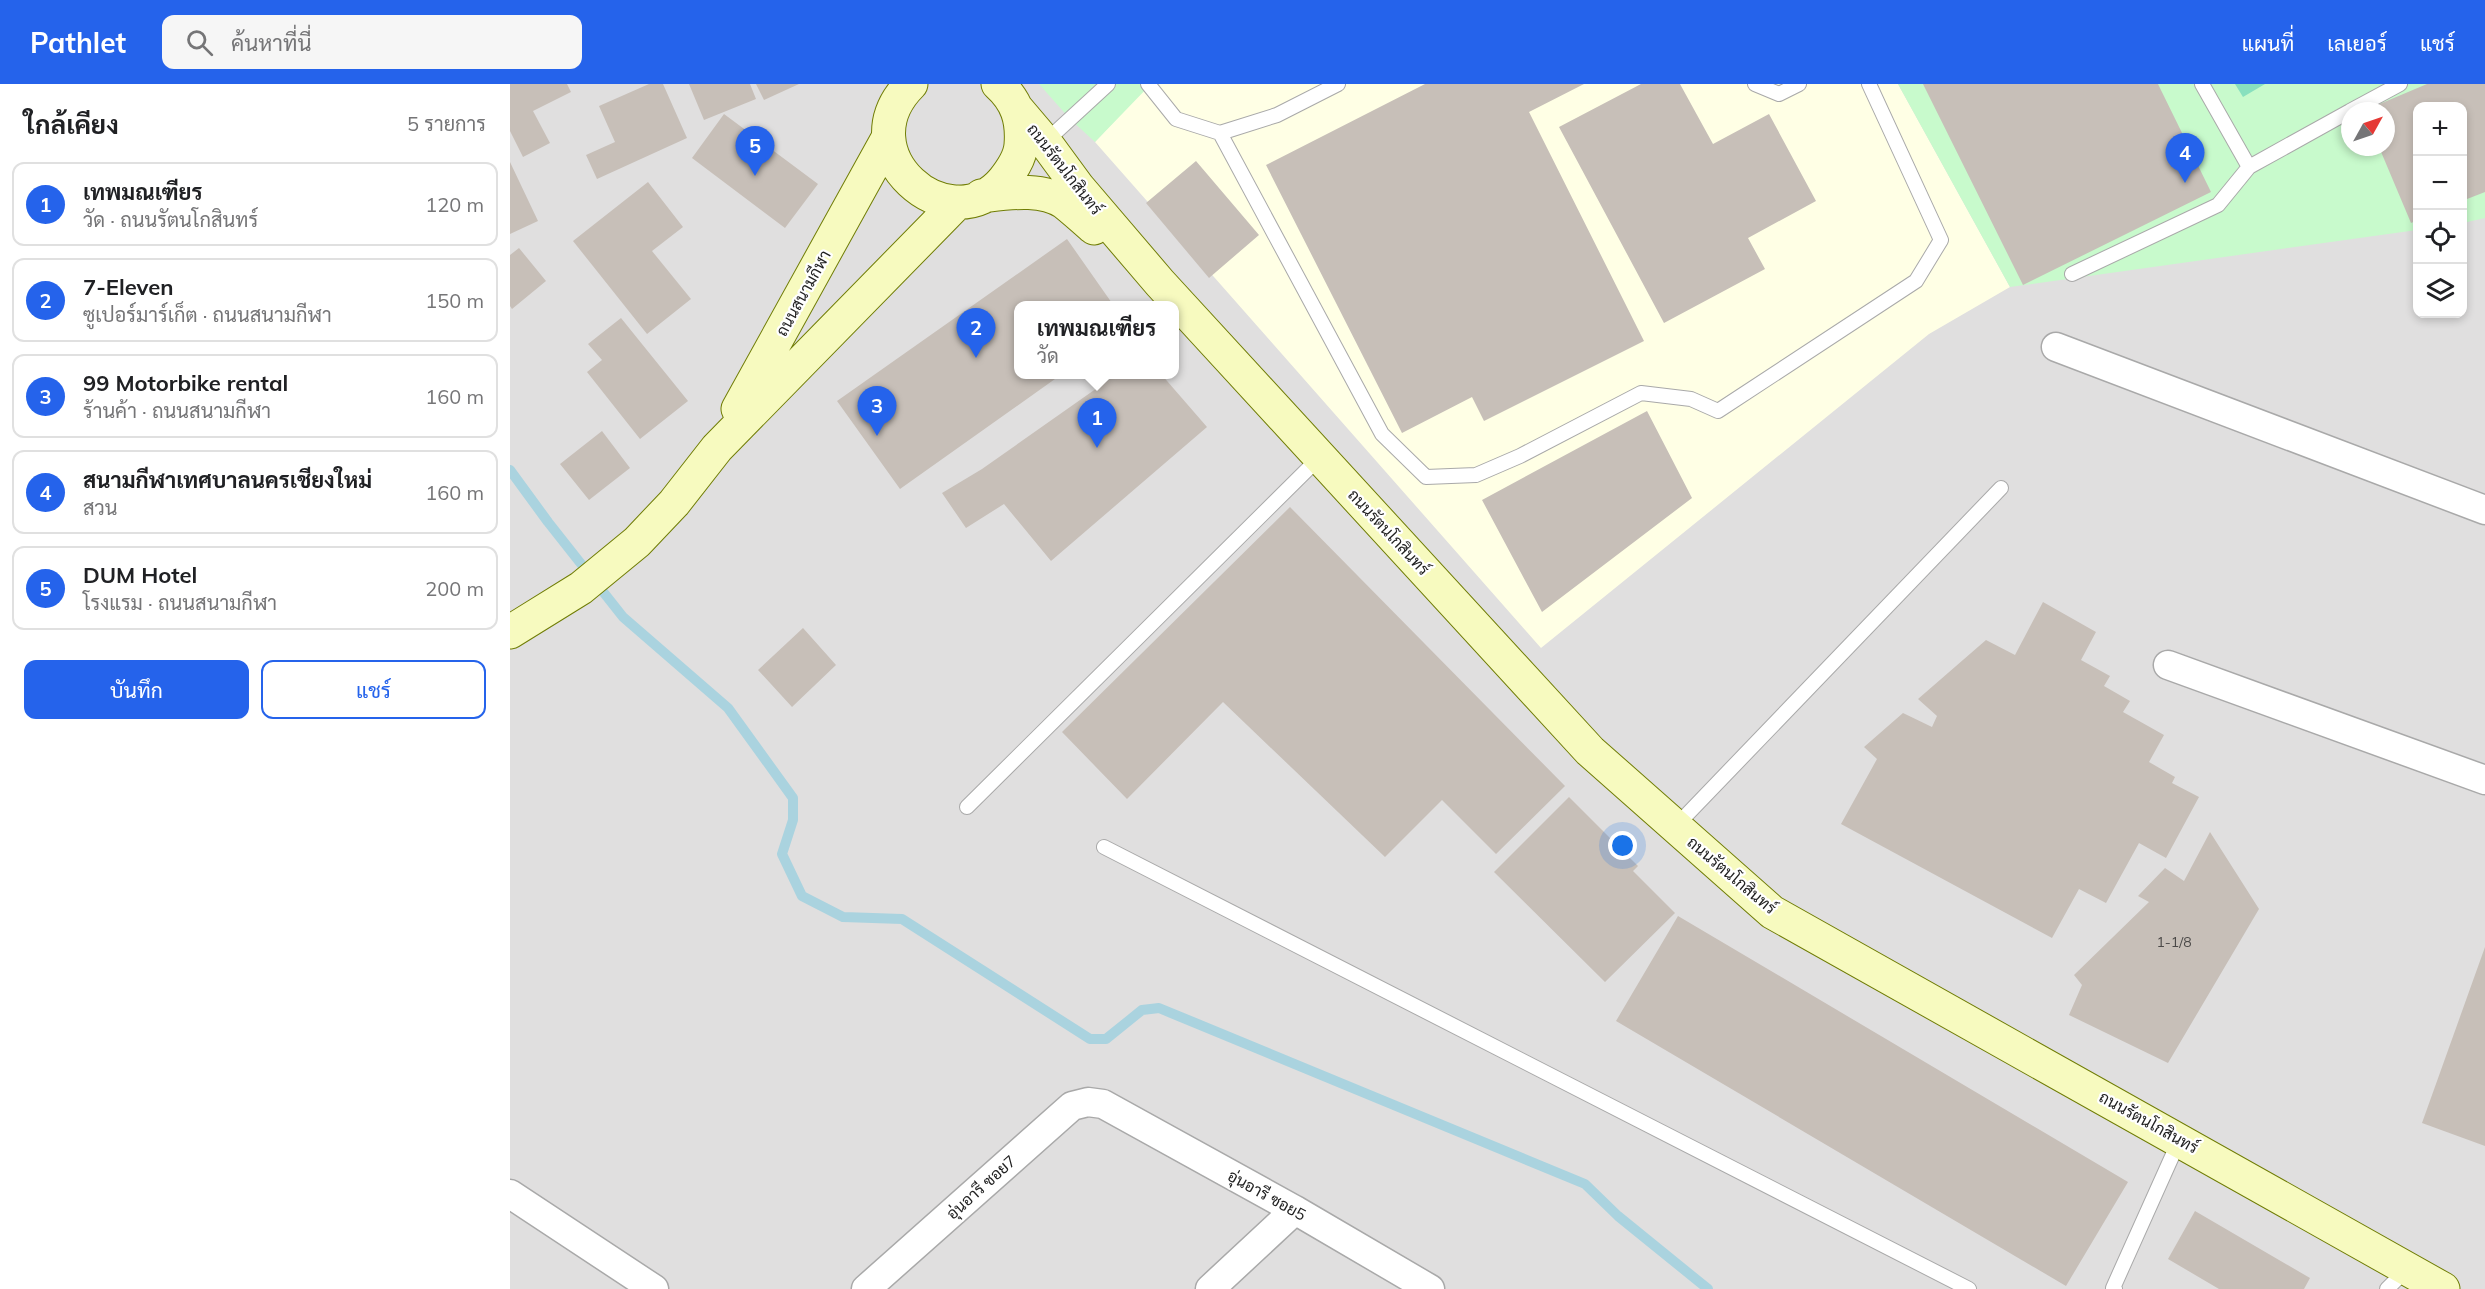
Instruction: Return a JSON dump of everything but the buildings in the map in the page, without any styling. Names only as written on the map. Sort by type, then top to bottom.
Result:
[{"type":"street","points":[[904,87],[891,115],[888,138],[893,160],[905,179],[923,193],[940,200],[970,199]]},
{"type":"street","name":"ถนนรัตนโกสินทร์","points":[[1008,96],[1046,142],[1078,187],[1177,301]]},
{"type":"street","name":"ถนนสนามกีฬา","points":[[510,632],[580,588],[637,542],[675,503],[717,448],[970,199],[999,185],[1013,170],[1020,150],[1022,129],[1008,96]]},
{"type":"street","name":"ถนนสนามกีฬา","points":[[717,448],[888,138]]},
{"type":"street","name":"ถนนรัตนโกสินทร์","points":[[970,199],[1019,191],[1052,197],[1064,202],[1160,283]]},
{"type":"street","name":"ถนนรัตนโกสินทร์","points":[[1179,304],[1590,751],[1772,912],[2180,1139],[2397,1279],[2443,1289]]},
{"type":"street","points":[[2056,347],[2485,510]]},
{"type":"street","points":[[2168,665],[2485,780]]},
{"type":"street","name":"อุ่นอารี ซอย7","points":[[866,1289],[1072,1106],[1088,1102],[1103,1104]]},
{"type":"street","name":"อุ่นอารี ซอย5","points":[[1103,1104],[1295,1210],[1430,1289]]},
{"type":"street","points":[[510,1194],[654,1289]]},
{"type":"street","points":[[1210,1289],[1295,1210]]},
{"type":"lane","points":[[1046,142],[1108,84]]},
{"type":"lane","points":[[1148,84],[1176,119],[1220,133],[1277,115],[1338,84]]},
{"type":"lane","points":[[1755,84],[1779,94],[1799,84]]},
{"type":"lane","points":[[1220,133],[1382,434],[1426,477],[1476,475],[1520,456],[1641,393],[1691,399],[1718,411],[1916,281],[1941,240],[1869,84]]},
{"type":"lane","points":[[2202,84],[2249,167]]},
{"type":"lane","points":[[2367,102],[2400,84]]},
{"type":"lane","points":[[2072,274],[2218,205],[2249,167],[2341,116]]},
{"type":"lane","points":[[967,807],[1320,457]]},
{"type":"lane","points":[[1676,827],[2001,488]]},
{"type":"lane","points":[[1104,847],[1969,1289]]},
{"type":"lane","points":[[2112,1288],[2180,1139]]},
{"type":"shaded area","points":[[510,84],[2485,84],[2485,1289],[510,1289]]},
{"type":"shaded area","points":[[1149,84],[1898,84],[2010,287],[1929,334],[1541,648],[1095,142]]},
{"type":"green space","points":[[1039,84],[1151,84],[1095,142],[1070,119]]},
{"type":"green space","points":[[1898,84],[2485,84],[2485,218],[2467,222],[2467,102],[2413,102],[2413,231],[2010,287]]},
{"type":"green space","points":[[2235,84],[2265,84],[2243,97]]},
{"type":"waterway","points":[[510,470],[623,617],[728,708],[793,798],[793,820],[782,854],[802,896],[843,917],[902,919],[1090,1039],[1106,1039],[1142,1010],[1159,1008],[1585,1184],[1618,1216],[1708,1289]]},
{"type":"place","name":"DUM Hotel","points":[[755,176]]},
{"type":"place","name":"สนามกีฬาเทศบาลนครเชียงใหม่","points":[[2185,183]]},
{"type":"place","name":"7-Eleven","points":[[976,358]]},
{"type":"place","name":"99 Motorbike rental","points":[[877,436]]},
{"type":"place","name":"เทพมณเฑียร","points":[[1097,448]]}]
